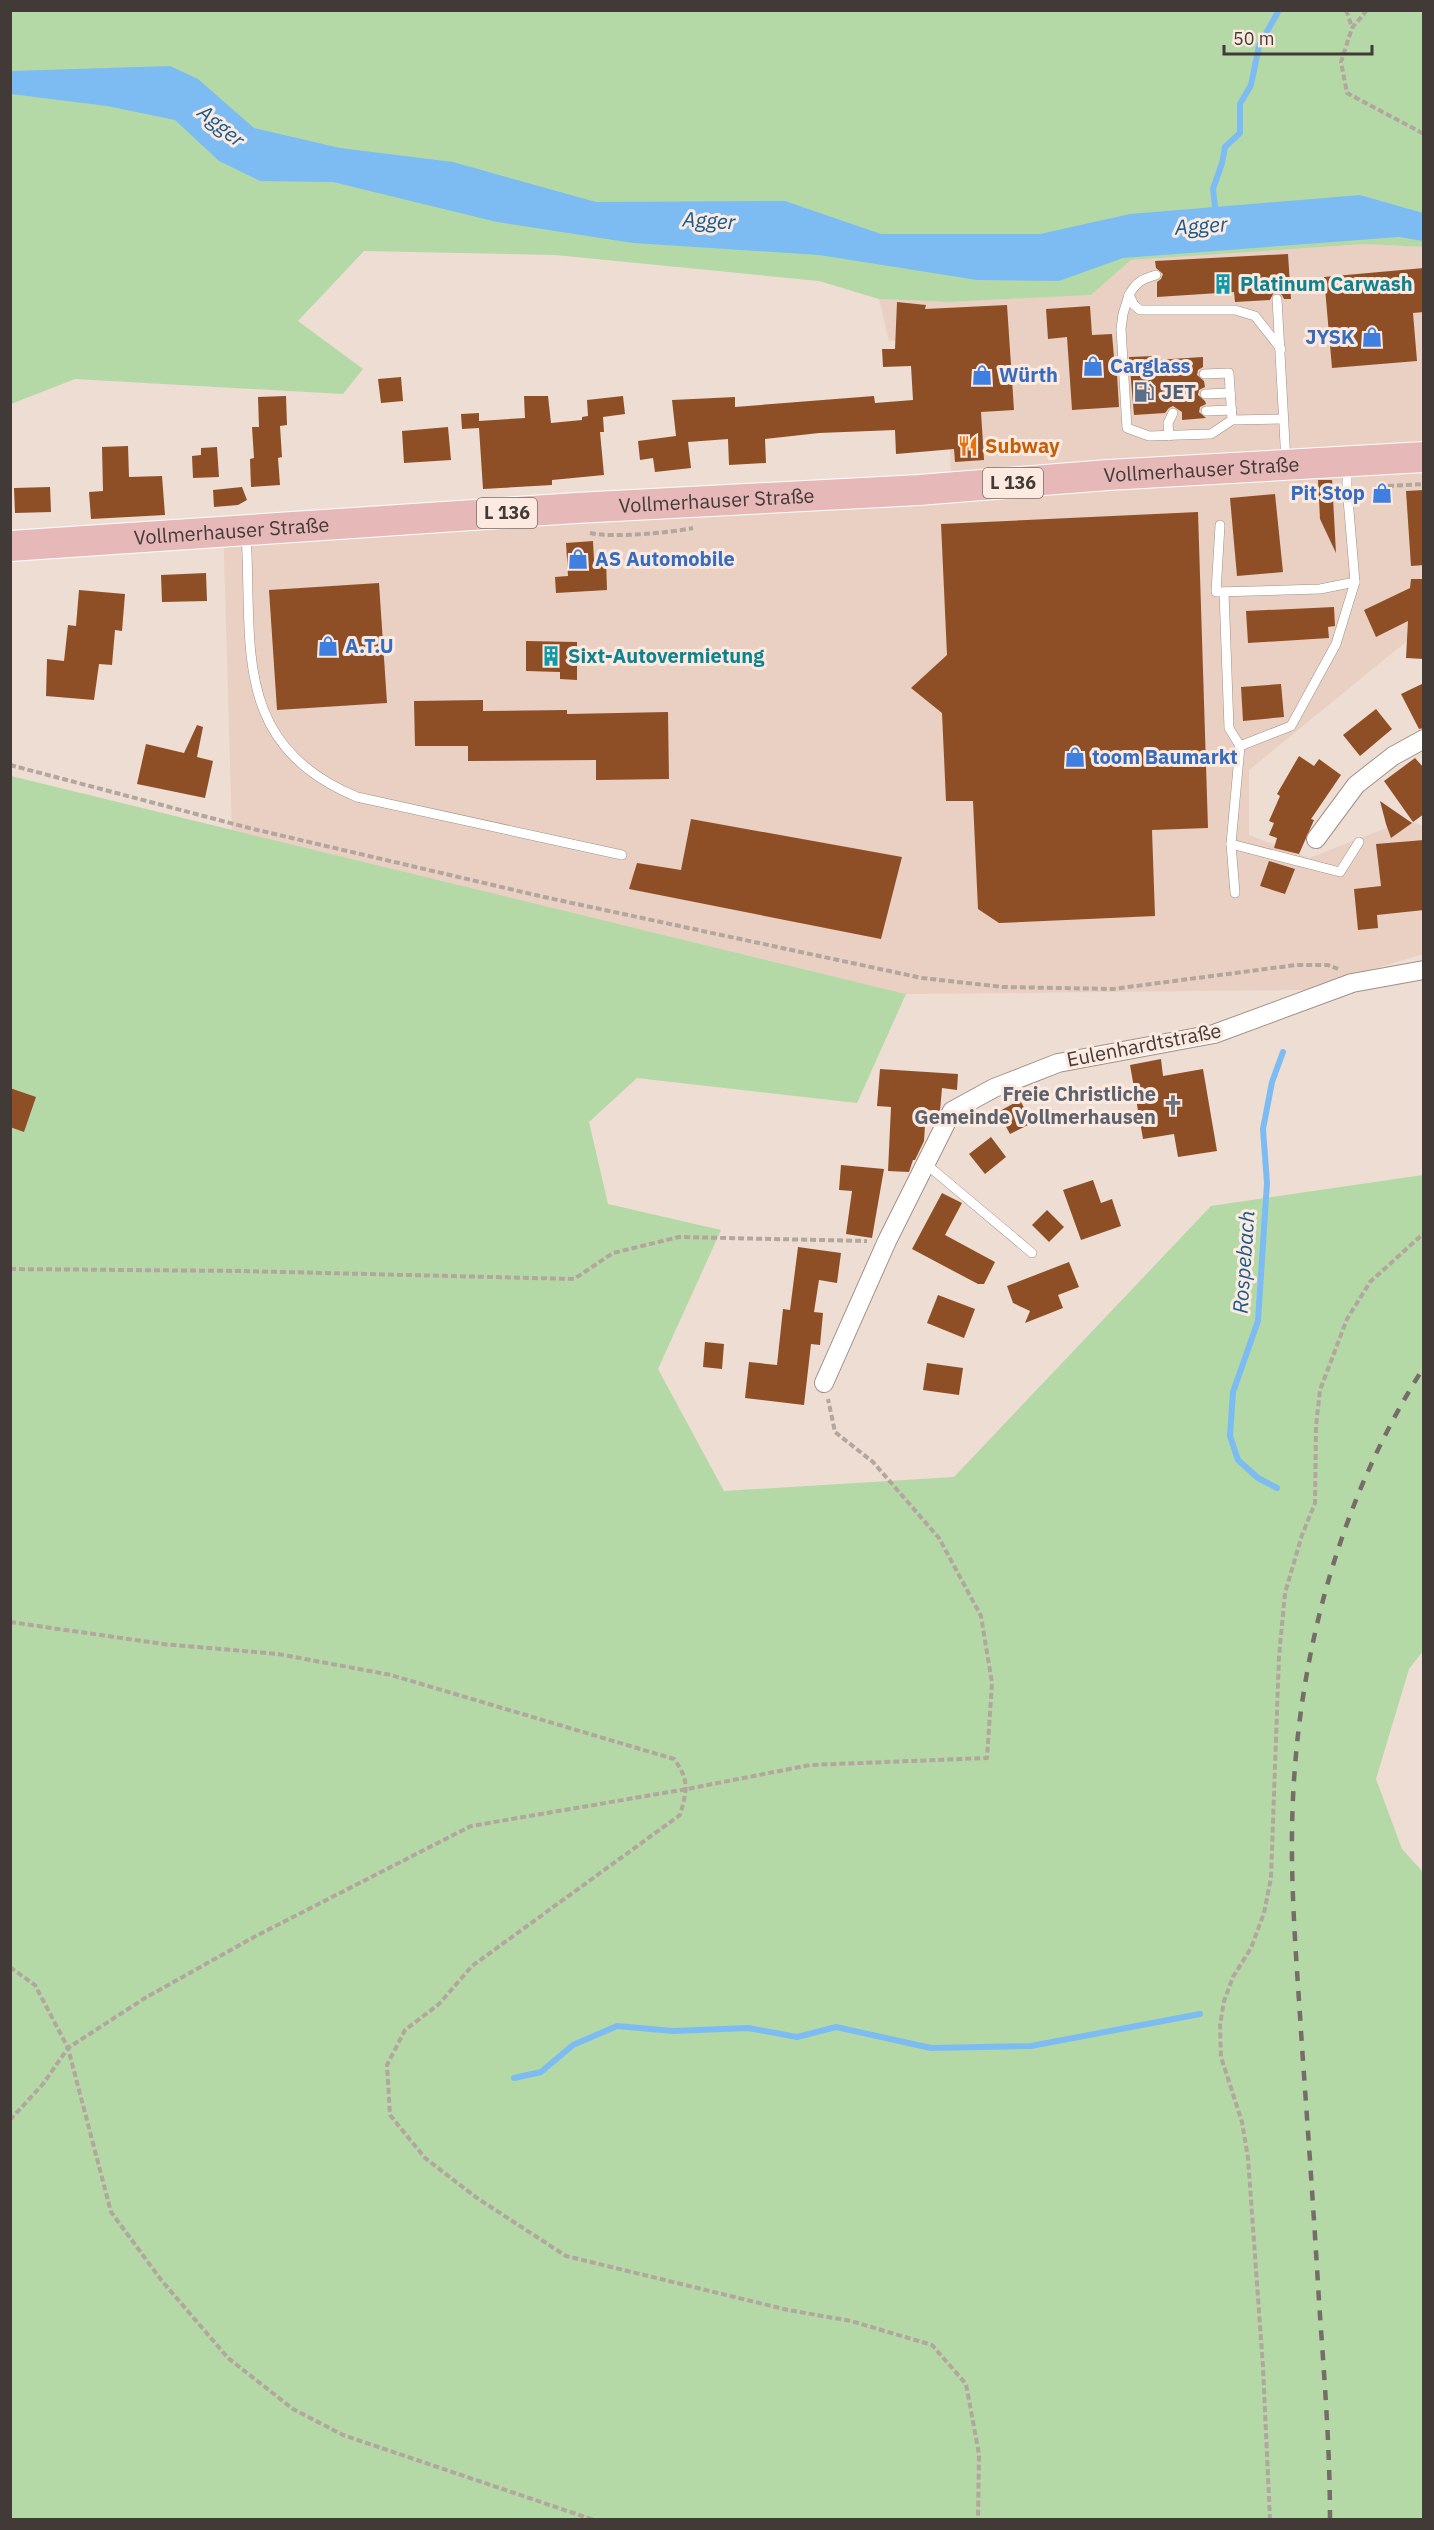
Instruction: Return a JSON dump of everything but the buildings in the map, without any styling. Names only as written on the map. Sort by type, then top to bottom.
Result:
[{"type":"main road","name":"Vollmerhauser Straße","points":[[10,546],[586,507],[919,490],[1108,475],[1424,457]]},
{"type":"street","points":[[1317,839],[1356,785],[1393,756],[1424,739]]},
{"type":"street","name":"Eulenhardtstraße","points":[[824,1383],[887,1241],[952,1111],[994,1088],[1058,1063],[1214,1034],[1352,983],[1424,970]]},
{"type":"lane","points":[[1156,275],[1142,279],[1134,285],[1122,314],[1127,428],[1149,436],[1211,434],[1232,420],[1283,419]]},
{"type":"lane","points":[[1129,295],[1134,305],[1140,310],[1211,308],[1235,310],[1255,316],[1281,349]]},
{"type":"lane","points":[[1277,299],[1286,464]]},
{"type":"lane","points":[[1204,374],[1229,373],[1232,420]]},
{"type":"lane","points":[[1205,394],[1230,393]]},
{"type":"lane","points":[[1206,411],[1232,410]]},
{"type":"lane","points":[[1168,436],[1168,423],[1173,412]]},
{"type":"lane","points":[[1240,746],[1291,726],[1336,644],[1355,582],[1347,460]]},
{"type":"lane","points":[[1220,525],[1216,592],[1320,589],[1355,582]]},
{"type":"lane","points":[[246,530],[250,658],[255,689],[263,713],[292,755],[310,772],[331,786],[357,797],[622,855]]},
{"type":"lane","points":[[1224,592],[1229,728],[1240,746],[1231,844],[1235,893]]},
{"type":"lane","points":[[1231,844],[1340,872],[1359,842]]},
{"type":"lane","points":[[926,1164],[1032,1253]]},
{"type":"path","points":[[1346,10],[1352,28]]},
{"type":"path","points":[[1367,10],[1352,28],[1341,62],[1347,93],[1424,134]]},
{"type":"path","points":[[10,765],[260,831],[544,897],[922,978],[1003,987],[1113,989],[1296,965]]},
{"type":"path","points":[[1270,2520],[1263,2367],[1248,2158],[1242,2121],[1221,2058],[1220,2025],[1224,2001],[1233,1977],[1251,1948],[1264,1912],[1270,1878],[1279,1656],[1285,1593],[1302,1535],[1315,1503],[1316,1426],[1320,1390],[1347,1319],[1370,1282],[1424,1233]]},
{"type":"path","points":[[10,1269],[242,1271],[574,1279],[613,1253],[679,1237],[887,1241]]},
{"type":"path","points":[[10,2120],[43,2084],[68,2048],[144,1998],[254,1937],[471,1826],[687,1789],[810,1765],[987,1758],[993,1683],[981,1616],[939,1538],[873,1462],[835,1432],[824,1383]]},
{"type":"path","points":[[10,1622],[163,1644],[278,1654],[391,1675],[674,1759],[683,1772],[687,1789],[680,1815],[472,1966],[439,2004],[405,2030],[387,2065],[390,2115],[425,2158],[477,2198],[566,2256],[788,2310],[852,2321],[932,2345],[966,2384],[979,2454],[978,2520]]},
{"type":"path","points":[[10,1967],[35,1985],[68,2048],[111,2212],[162,2281],[228,2358],[293,2409],[342,2435],[594,2520]]},
{"type":"shaded area","points":[[1366,244],[1423,247],[1423,628],[1249,770],[1249,835],[1309,858],[1407,820],[1423,826],[1423,954],[1305,990],[906,994],[232,830],[223,521],[951,479],[946,339],[889,341],[879,299],[948,302],[1091,295],[1131,260]]},
{"type":"green space","points":[[11,11],[1423,11],[1423,247],[1366,244],[1131,260],[1091,295],[948,302],[879,299],[819,281],[555,255],[364,251],[298,321],[363,369],[343,394],[75,379],[11,404]]},
{"type":"green space","points":[[11,776],[906,994],[857,1103],[637,1078],[589,1122],[608,1204],[721,1230],[658,1369],[724,1491],[954,1477],[1211,1206],[1423,1175],[1423,1651],[1409,1669],[1376,1779],[1402,1849],[1423,1872],[1423,2519],[11,2520]]},
{"type":"water","name":"Agger","points":[[170,66],[198,79],[254,128],[340,148],[453,162],[596,202],[785,201],[881,234],[1040,234],[1130,214],[1360,195],[1423,213],[1423,241],[1399,237],[1123,258],[1059,281],[977,280],[819,255],[633,243],[497,222],[333,182],[260,181],[219,161],[175,120],[107,106],[11,94],[11,71]]},
{"type":"waterway","name":"Agger","points":[[1216,215],[1213,189],[1225,147],[1240,133],[1240,104],[1251,85],[1259,46],[1279,10]]},
{"type":"waterway","name":"Rospebach","points":[[1277,1488],[1258,1478],[1238,1460],[1230,1436],[1233,1392],[1258,1321],[1267,1183],[1263,1129],[1272,1082],[1283,1052]]},
{"type":"waterway","points":[[514,2078],[541,2072],[573,2045],[617,2026],[673,2031],[748,2028],[797,2037],[836,2027],[931,2048],[1031,2046],[1200,2014]]},
{"type":"railway","points":[[1330,2520],[1326,2410],[1293,1891],[1292,1829],[1297,1741],[1316,1629],[1330,1574],[1348,1520],[1395,1416],[1424,1367]]},
{"type":"place","name":"Platinum Carwash","points":[[1223,284]]},
{"type":"place","name":"JYSK","points":[[1372,337]]},
{"type":"place","name":"Carglass","points":[[1093,366]]},
{"type":"place","name":"Würth","points":[[982,375]]},
{"type":"place","name":"JET","points":[[1144,392]]},
{"type":"place","name":"Subway","points":[[968,446]]},
{"type":"place","name":"Pit Stop","points":[[1382,493]]},
{"type":"place","name":"AS Automobile","points":[[578,559]]},
{"type":"place","name":"A.T.U","points":[[328,646]]},
{"type":"place","name":"Sixt-Autovermietung","points":[[551,656]]},
{"type":"place","name":"toom Baumarkt","points":[[1075,757]]},
{"type":"place","name":"Freie Christliche Gemeinde Vollmerhausen","points":[[1173,1105]]}]
